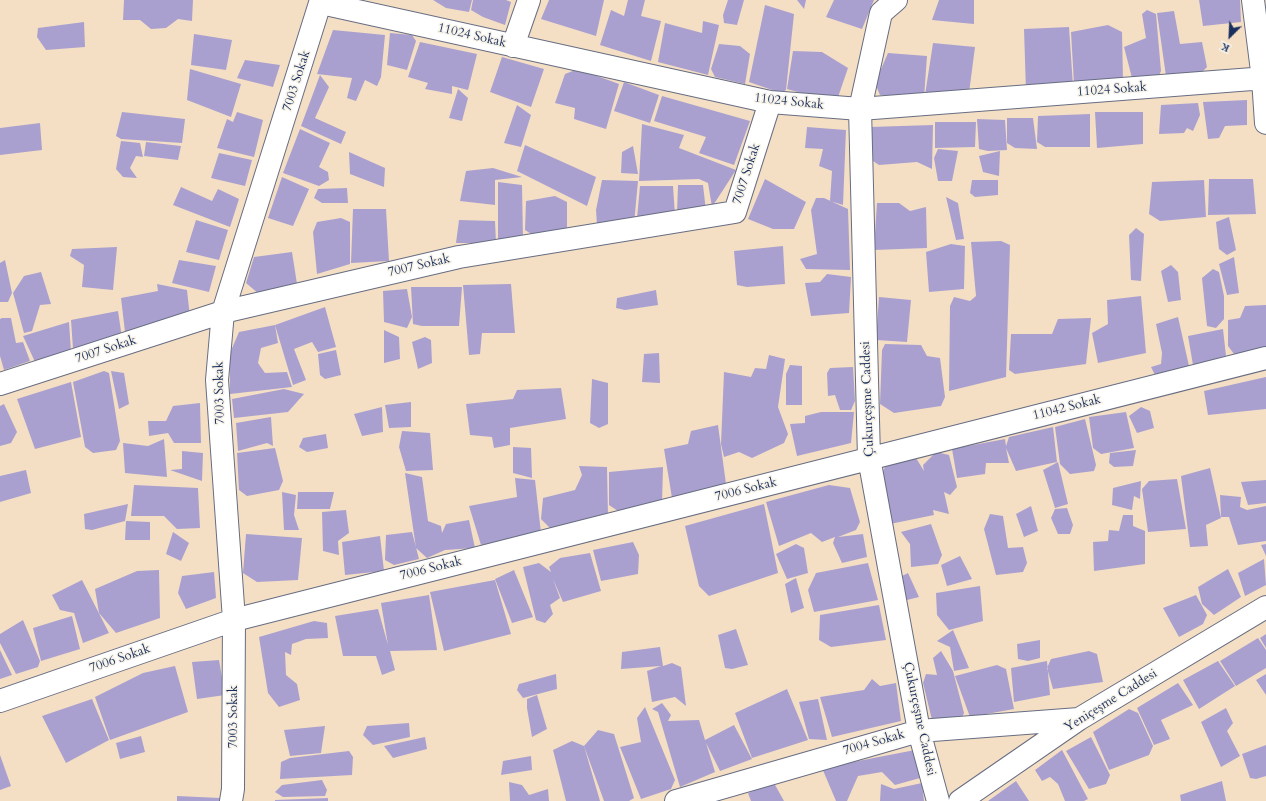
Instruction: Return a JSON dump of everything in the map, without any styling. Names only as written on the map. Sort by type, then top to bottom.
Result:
[{"type":"street","points":[[513,46],[530,0]]},
{"type":"street","name":"Çukurçeşme Caddesi","points":[[896,0],[881,13],[860,109],[869,458],[919,731],[938,801]]},
{"type":"street","points":[[1253,0],[1264,79],[1266,123]]},
{"type":"street","name":"11024 Sokak","points":[[321,1],[513,46],[770,102],[860,109],[1264,79]]},
{"type":"street","name":"7003 Sokak","points":[[231,801],[233,789],[234,620],[218,380],[223,312],[321,1]]},
{"type":"street","name":"7007 Sokak","points":[[0,384],[223,312],[459,257],[735,212],[770,102]]},
{"type":"street","name":"11042 Sokak","points":[[869,458],[1266,358]]},
{"type":"street","name":"7006 Sokak","points":[[0,701],[234,620],[869,458]]},
{"type":"street","name":"Yeniçeşme Caddesi","points":[[960,801],[1079,719],[1266,607]]},
{"type":"street","name":"7004 Sokak","points":[[676,801],[919,731],[1079,719]]},
{"type":"building","points":[[124,0],[193,0],[192,21],[178,19],[166,28],[151,29],[140,20],[123,20]]},
{"type":"building","points":[[433,0],[472,0],[469,12],[446,8]]},
{"type":"building","points":[[473,0],[506,0],[511,2],[505,25],[483,17],[471,10]]},
{"type":"building","points":[[549,0],[604,0],[596,36],[541,19]]},
{"type":"building","points":[[628,0],[645,0],[641,16],[661,21],[651,61],[600,45],[611,10],[624,16]]},
{"type":"building","points":[[728,0],[744,0],[737,25],[724,23],[723,15]]},
{"type":"building","points":[[797,0],[806,0],[804,9]]},
{"type":"building","points":[[834,0],[874,0],[862,29],[826,17]]},
{"type":"building","points":[[939,0],[974,0],[974,24],[932,20]]},
{"type":"building","points":[[1199,0],[1240,0],[1241,22],[1203,26]]},
{"type":"building","points":[[765,5],[794,14],[786,90],[781,93],[749,82]]},
{"type":"building","points":[[1147,10],[1156,14],[1161,71],[1158,78],[1132,78],[1124,47],[1146,38],[1142,14]]},
{"type":"building","points":[[1174,11],[1180,44],[1202,42],[1207,67],[1200,74],[1166,76],[1157,13]]},
{"type":"building","points":[[703,21],[719,25],[708,75],[658,62],[665,23],[702,33]]},
{"type":"building","points":[[84,22],[85,47],[46,50],[37,37],[38,28]]},
{"type":"building","points":[[1108,25],[1122,32],[1123,80],[1074,84],[1071,32]]},
{"type":"building","points":[[1069,27],[1073,86],[1026,92],[1024,29]]},
{"type":"building","points":[[333,30],[385,35],[381,77],[377,86],[365,80],[356,101],[347,98],[352,78],[317,74]]},
{"type":"building","points":[[390,33],[412,35],[416,41],[407,70],[387,65]]},
{"type":"building","points":[[194,34],[232,40],[226,70],[191,65]]},
{"type":"building","points":[[420,42],[477,54],[468,90],[452,86],[452,94],[425,89],[428,83],[408,77]]},
{"type":"building","points":[[933,43],[975,47],[969,93],[925,95]]},
{"type":"building","points":[[719,44],[740,46],[750,54],[745,84],[715,77],[711,69]]},
{"type":"building","points":[[793,51],[822,52],[848,68],[836,103],[787,89]]},
{"type":"building","points":[[888,53],[927,56],[924,98],[880,95],[875,83]]},
{"type":"building","points":[[502,57],[544,69],[531,107],[490,92]]},
{"type":"building","points":[[245,60],[280,65],[273,87],[237,78]]},
{"type":"building","points":[[190,69],[241,84],[231,117],[187,100]]},
{"type":"building","points":[[578,69],[619,84],[606,129],[574,119],[575,108],[555,103],[565,74]]},
{"type":"building","points":[[320,75],[329,87],[315,118],[346,132],[341,144],[301,126]]},
{"type":"building","points":[[624,82],[659,95],[650,123],[614,111]]},
{"type":"building","points":[[458,89],[468,98],[462,121],[449,118]]},
{"type":"building","points":[[662,96],[750,121],[734,165],[699,153],[706,137],[654,121]]},
{"type":"building","points":[[1247,100],[1247,125],[1225,126],[1219,138],[1208,139],[1203,102]]},
{"type":"building","points":[[1198,103],[1200,115],[1193,131],[1187,128],[1184,133],[1159,134],[1161,105]]},
{"type":"building","points":[[517,105],[531,115],[521,147],[504,143]]},
{"type":"building","points":[[122,112],[185,119],[182,143],[121,139],[116,136]]},
{"type":"building","points":[[237,112],[263,120],[254,157],[217,148],[227,119],[233,122]]},
{"type":"building","points":[[1095,112],[1143,112],[1143,144],[1097,148]]},
{"type":"building","points":[[1090,114],[1090,147],[1045,147],[1037,142],[1038,116]]},
{"type":"building","points":[[1007,118],[1033,118],[1037,149],[1015,148],[1007,143]]},
{"type":"building","points":[[977,119],[1005,120],[1007,150],[988,151],[979,149]]},
{"type":"building","points":[[935,122],[976,122],[975,147],[935,148]]},
{"type":"building","points":[[40,123],[42,150],[0,155],[0,128]]},
{"type":"building","points":[[642,124],[684,135],[679,148],[736,170],[712,207],[708,183],[699,179],[639,181]]},
{"type":"building","points":[[933,125],[932,169],[917,162],[879,165],[870,159],[870,127]]},
{"type":"building","points":[[807,127],[846,130],[843,205],[830,201],[832,171],[819,166],[823,149],[805,148]]},
{"type":"building","points":[[300,129],[330,143],[319,167],[328,172],[329,180],[319,186],[283,173]]},
{"type":"building","points":[[121,141],[140,143],[143,157],[136,156],[130,168],[137,178],[123,177],[116,169]]},
{"type":"building","points":[[146,142],[181,146],[178,160],[144,156]]},
{"type":"building","points":[[525,145],[596,177],[587,206],[517,171]]},
{"type":"building","points":[[633,146],[638,174],[621,173],[622,152]]},
{"type":"building","points":[[938,149],[958,151],[952,181],[938,181],[934,158]]},
{"type":"building","points":[[1000,151],[999,176],[983,172],[979,156]]},
{"type":"building","points":[[349,152],[385,168],[384,187],[350,174]]},
{"type":"building","points":[[219,153],[252,160],[245,186],[211,178]]},
{"type":"building","points":[[493,168],[522,177],[495,180],[495,205],[460,201],[466,171]]},
{"type":"building","points":[[282,177],[309,189],[293,226],[268,218]]},
{"type":"building","points":[[765,179],[806,202],[794,229],[773,229],[748,219]]},
{"type":"building","points":[[1209,179],[1253,179],[1256,214],[1208,215]]},
{"type":"building","points":[[602,180],[638,181],[634,224],[597,225],[596,210]]},
{"type":"building","points":[[972,180],[998,180],[998,195],[975,197],[970,193]]},
{"type":"building","points":[[1204,180],[1206,217],[1160,221],[1149,214],[1152,182]]},
{"type":"building","points":[[498,182],[522,185],[523,240],[498,240]]},
{"type":"building","points":[[678,185],[703,185],[706,211],[677,213]]},
{"type":"building","points":[[640,186],[673,186],[675,215],[637,218]]},
{"type":"building","points":[[181,187],[212,201],[218,189],[239,199],[230,227],[173,205]]},
{"type":"building","points":[[347,188],[348,203],[322,203],[314,198],[318,189]]},
{"type":"building","points":[[555,196],[567,202],[567,234],[536,237],[525,230],[526,201]]},
{"type":"building","points":[[946,197],[958,203],[964,239],[956,240]]},
{"type":"building","points":[[816,198],[824,198],[848,209],[850,270],[806,269],[800,259],[817,254],[811,210]]},
{"type":"building","points":[[877,203],[899,203],[910,211],[926,207],[927,248],[874,250]]},
{"type":"building","points":[[353,209],[386,209],[389,261],[351,263]]},
{"type":"building","points":[[1229,217],[1236,250],[1227,255],[1219,249],[1216,222]]},
{"type":"building","points":[[341,218],[350,222],[350,264],[317,274],[313,232],[317,222]]},
{"type":"building","points":[[196,220],[228,230],[219,260],[186,252]]},
{"type":"building","points":[[459,220],[495,221],[496,243],[456,243]]},
{"type":"building","points":[[1136,228],[1144,234],[1141,281],[1131,280],[1129,235]]},
{"type":"building","points":[[1001,241],[1010,245],[1006,377],[949,391],[950,306],[954,297],[970,301],[976,296],[971,242]]},
{"type":"building","points":[[951,244],[965,246],[964,289],[929,292],[926,252]]},
{"type":"building","points":[[783,246],[785,284],[747,287],[737,285],[734,251]]},
{"type":"building","points":[[117,247],[113,290],[82,287],[84,265],[70,256],[72,249]]},
{"type":"building","points":[[292,252],[297,284],[259,294],[246,283],[254,257]]},
{"type":"building","points":[[1234,257],[1239,293],[1227,295],[1219,264]]},
{"type":"building","points":[[5,260],[12,293],[8,302],[0,302],[0,263]]},
{"type":"building","points":[[179,260],[216,266],[209,292],[172,283]]},
{"type":"building","points":[[1171,265],[1178,272],[1181,300],[1168,302],[1161,271]]},
{"type":"building","points":[[1213,269],[1219,272],[1224,296],[1224,319],[1216,328],[1207,326],[1202,278]]},
{"type":"building","points":[[41,272],[51,304],[40,305],[32,331],[24,333],[13,293],[24,276]]},
{"type":"building","points":[[827,274],[851,277],[849,313],[811,316],[805,283],[820,282]]},
{"type":"building","points":[[157,284],[187,290],[190,317],[125,332],[121,298],[158,291]]},
{"type":"building","points":[[511,284],[515,333],[482,333],[480,354],[469,355],[463,285]]},
{"type":"building","points":[[411,287],[462,287],[459,326],[422,326],[413,324]]},
{"type":"building","points":[[407,289],[412,317],[407,328],[384,322],[383,291]]},
{"type":"building","points":[[656,290],[658,305],[625,310],[616,308],[617,298]]},
{"type":"building","points":[[1141,296],[1146,353],[1098,363],[1092,333],[1108,324],[1107,300]]},
{"type":"building","points":[[879,297],[911,300],[907,342],[876,340]]},
{"type":"building","points":[[1266,305],[1266,348],[1234,354],[1228,346],[1228,320],[1240,318],[1245,306]]},
{"type":"building","points":[[325,307],[336,347],[318,352],[312,342],[294,349],[306,380],[293,385],[275,325]]},
{"type":"building","points":[[118,311],[122,338],[73,349],[71,320]]},
{"type":"building","points":[[1178,317],[1189,366],[1185,375],[1157,379],[1151,367],[1161,364],[1162,353],[1156,324]]},
{"type":"building","points":[[11,318],[16,343],[23,342],[30,361],[4,370],[0,356],[0,319]]},
{"type":"building","points":[[1091,318],[1086,364],[1015,374],[1009,370],[1011,334],[1052,334],[1058,319]]},
{"type":"building","points":[[69,322],[71,352],[36,364],[23,336]]},
{"type":"building","points":[[275,325],[278,343],[261,348],[258,363],[265,373],[287,372],[292,387],[230,394],[230,353],[239,332]]},
{"type":"building","points":[[1223,329],[1226,356],[1193,365],[1188,336]]},
{"type":"building","points":[[384,330],[399,337],[400,359],[384,363]]},
{"type":"building","points":[[425,337],[431,340],[432,363],[418,369],[412,342]]},
{"type":"building","points":[[885,344],[921,345],[927,356],[940,358],[945,397],[941,406],[894,413],[880,404],[882,350]]},
{"type":"building","points":[[336,350],[341,375],[325,379],[320,375],[318,354]]},
{"type":"building","points":[[659,353],[660,383],[642,382],[644,354]]},
{"type":"building","points":[[769,355],[785,359],[778,407],[788,434],[784,443],[752,458],[739,452],[724,457],[721,444],[724,372],[751,377],[755,368],[766,369]]},
{"type":"building","points":[[790,365],[802,366],[802,405],[786,405],[786,374]]},
{"type":"building","points":[[853,367],[855,401],[851,410],[840,410],[835,395],[828,396],[827,373],[830,368]]},
{"type":"building","points":[[104,371],[109,373],[120,441],[116,450],[93,453],[85,447],[73,382]]},
{"type":"building","points":[[111,371],[124,373],[129,404],[119,409]]},
{"type":"building","points":[[1266,377],[1266,409],[1208,415],[1204,391]]},
{"type":"building","points":[[592,379],[608,383],[608,424],[599,428],[590,423]]},
{"type":"building","points":[[71,382],[81,437],[35,449],[17,399]]},
{"type":"building","points":[[561,388],[566,419],[510,428],[510,445],[494,448],[492,437],[470,435],[466,404],[513,399],[517,390]]},
{"type":"building","points":[[284,389],[304,394],[288,412],[234,418],[232,399]]},
{"type":"building","points":[[411,402],[411,427],[389,428],[385,405]]},
{"type":"building","points":[[200,403],[201,443],[174,443],[168,433],[149,436],[148,421],[166,421],[173,406]]},
{"type":"building","points":[[4,404],[17,432],[11,443],[0,446],[0,406]]},
{"type":"building","points":[[382,407],[383,432],[362,436],[354,414]]},
{"type":"building","points":[[1141,407],[1150,411],[1154,428],[1137,433],[1129,416]]},
{"type":"building","points":[[821,412],[854,412],[851,443],[797,456],[790,424],[805,423],[805,416]]},
{"type":"building","points":[[1126,412],[1134,448],[1101,454],[1093,448],[1089,417]]},
{"type":"building","points":[[271,417],[273,446],[267,443],[238,451],[236,423]]},
{"type":"building","points":[[1085,419],[1096,465],[1094,471],[1070,474],[1060,464],[1055,427]]},
{"type":"building","points":[[718,425],[726,484],[672,498],[664,449],[688,444],[691,431]]},
{"type":"building","points":[[1053,427],[1057,462],[1016,471],[1006,448],[1009,463],[986,463],[985,474],[957,478],[952,449],[1005,439],[1006,446],[1009,437]]},
{"type":"building","points":[[402,431],[430,433],[433,470],[406,471],[399,447]]},
{"type":"building","points":[[326,434],[328,448],[307,452],[299,447],[303,438]]},
{"type":"building","points":[[164,439],[167,477],[125,473],[123,443],[148,446]]},
{"type":"building","points":[[513,447],[531,448],[532,478],[513,473]]},
{"type":"building","points":[[275,448],[283,481],[279,490],[247,496],[239,490],[237,453]]},
{"type":"building","points":[[1136,450],[1133,466],[1114,467],[1109,463],[1110,453]]},
{"type":"building","points":[[182,451],[203,453],[202,481],[170,470],[182,469]]},
{"type":"building","points":[[936,452],[949,455],[957,487],[950,495],[944,492],[949,514],[933,510],[934,515],[890,524],[881,475],[885,467],[916,458],[924,471],[923,465]]},
{"type":"building","points":[[1058,462],[1068,504],[1055,508],[1043,470]]},
{"type":"building","points":[[579,466],[607,467],[608,515],[551,529],[541,519],[543,498],[575,490],[582,475]]},
{"type":"building","points":[[663,467],[662,503],[618,511],[609,505],[609,472]]},
{"type":"building","points":[[1210,468],[1221,518],[1206,525],[1208,546],[1190,547],[1181,476]]},
{"type":"building","points":[[26,470],[31,493],[0,502],[0,476]]},
{"type":"building","points":[[405,473],[422,477],[428,521],[441,526],[442,533],[446,524],[469,520],[475,548],[445,550],[427,558],[416,548]]},
{"type":"building","points":[[515,478],[535,480],[541,533],[481,545],[469,506],[517,497]]},
{"type":"building","points":[[1177,479],[1186,529],[1148,532],[1142,489],[1149,481]]},
{"type":"building","points":[[1266,480],[1266,503],[1248,505],[1241,482]]},
{"type":"building","points":[[1141,481],[1140,499],[1134,496],[1132,510],[1112,505],[1113,488]]},
{"type":"building","points":[[134,485],[198,488],[200,528],[177,529],[164,516],[131,516]]},
{"type":"building","points":[[829,485],[850,488],[860,522],[856,530],[838,537],[863,534],[867,557],[842,563],[833,543],[835,537],[822,542],[811,533],[779,546],[766,502]]},
{"type":"building","points":[[282,492],[296,495],[294,515],[299,530],[284,530]]},
{"type":"building","points":[[298,492],[334,492],[330,509],[297,509]]},
{"type":"building","points":[[1220,495],[1241,497],[1240,507],[1247,510],[1266,506],[1266,541],[1238,545],[1229,517],[1221,517]]},
{"type":"building","points":[[128,504],[125,521],[92,530],[85,529],[84,514]]},
{"type":"building","points":[[764,504],[778,573],[709,596],[699,586],[685,526]]},
{"type":"building","points":[[1031,506],[1038,531],[1024,537],[1016,514]]},
{"type":"building","points":[[1067,508],[1073,525],[1070,534],[1058,534],[1051,518],[1055,509]]},
{"type":"building","points":[[346,510],[349,533],[338,541],[339,555],[323,551],[322,512]]},
{"type":"building","points":[[990,514],[1003,516],[1008,548],[1023,547],[1027,563],[1023,572],[996,575],[984,529]]},
{"type":"building","points":[[1123,515],[1133,515],[1133,526],[1145,531],[1145,564],[1094,571],[1093,542],[1108,541],[1109,530],[1119,531]]},
{"type":"building","points":[[126,521],[150,522],[150,540],[125,540]]},
{"type":"building","points":[[931,524],[942,555],[938,564],[911,567],[910,544],[901,532]]},
{"type":"building","points":[[173,532],[189,543],[181,561],[166,554]]},
{"type":"building","points":[[412,532],[419,559],[394,565],[385,560],[386,535]]},
{"type":"building","points":[[246,534],[302,538],[298,580],[257,582],[243,573]]},
{"type":"building","points":[[380,536],[384,571],[345,575],[342,542]]},
{"type":"building","points":[[633,542],[639,555],[638,574],[601,581],[593,550]]},
{"type":"building","points":[[796,544],[804,548],[808,573],[787,579],[776,554]]},
{"type":"building","points":[[1266,544],[1266,556],[1261,545]]},
{"type":"building","points":[[590,553],[601,591],[563,602],[553,579],[560,598],[550,605],[553,614],[545,623],[536,620],[523,567],[539,563],[551,572],[549,567],[560,558]]},
{"type":"building","points":[[960,556],[972,579],[947,586],[941,565]]},
{"type":"building","points":[[1264,559],[1266,585],[1245,596],[1238,573]]},
{"type":"building","points":[[868,563],[878,600],[814,612],[808,590],[816,573]]},
{"type":"building","points":[[1228,569],[1241,597],[1214,615],[1202,604],[1198,587]]},
{"type":"building","points":[[159,570],[160,618],[116,633],[99,613],[95,589],[137,571]]},
{"type":"building","points":[[514,570],[533,617],[512,623],[495,579]]},
{"type":"building","points":[[214,572],[216,598],[186,609],[178,593],[182,576]]},
{"type":"building","points":[[908,573],[919,597],[899,602],[894,580]]},
{"type":"building","points":[[796,578],[804,608],[791,613],[785,584]]},
{"type":"building","points":[[82,580],[109,633],[83,643],[74,613],[60,610],[52,595]]},
{"type":"building","points":[[495,580],[511,634],[444,651],[430,592]]},
{"type":"building","points":[[980,586],[983,621],[949,630],[937,615],[936,593]]},
{"type":"building","points":[[429,595],[437,650],[390,651],[395,670],[382,675],[376,656],[343,656],[335,616],[378,609],[388,645],[381,603]]},
{"type":"building","points":[[1196,595],[1207,615],[1203,624],[1179,637],[1163,608]]},
{"type":"building","points":[[879,605],[886,640],[831,647],[819,640],[820,615]]},
{"type":"building","points":[[72,616],[80,649],[41,661],[33,628]]},
{"type":"building","points":[[23,620],[40,661],[38,667],[16,674],[0,643],[0,634]]},
{"type":"building","points":[[314,621],[327,623],[328,638],[306,639],[292,644],[291,655],[285,652],[286,675],[297,684],[300,700],[279,707],[268,693],[259,637]]},
{"type":"building","points":[[736,629],[748,665],[732,669],[725,668],[718,635]]},
{"type":"building","points":[[953,630],[969,668],[954,671],[950,647],[937,641]]},
{"type":"building","points":[[1266,634],[1266,648],[1260,638]]},
{"type":"building","points":[[1258,638],[1266,650],[1266,668],[1236,686],[1220,661]]},
{"type":"building","points":[[1040,640],[1040,658],[1028,661],[1018,659],[1017,644]]},
{"type":"building","points":[[660,647],[663,666],[672,663],[681,667],[686,706],[675,697],[652,702],[647,671],[661,666],[621,669],[622,652]]},
{"type":"building","points":[[0,650],[12,675],[0,679]]},
{"type":"building","points":[[941,651],[953,671],[964,713],[960,722],[933,724],[923,683],[926,674],[937,675],[933,658]]},
{"type":"building","points":[[1089,651],[1097,654],[1103,682],[1053,689],[1047,668],[1051,659]]},
{"type":"building","points":[[219,660],[225,695],[197,699],[192,662]]},
{"type":"building","points":[[1047,661],[1050,695],[1014,702],[1011,668]]},
{"type":"building","points":[[1218,661],[1235,686],[1199,709],[1183,680]]},
{"type":"building","points":[[997,665],[1006,669],[1014,709],[970,717],[955,676]]},
{"type":"building","points":[[175,666],[188,712],[110,740],[95,697],[143,673]]},
{"type":"building","points":[[556,674],[557,689],[523,698],[517,690],[519,684]]},
{"type":"building","points":[[1266,674],[1266,695],[1256,680]]},
{"type":"building","points":[[872,679],[880,686],[896,683],[901,721],[832,737],[820,697],[864,690]]},
{"type":"building","points":[[1178,683],[1193,705],[1161,720],[1170,739],[1154,745],[1137,708]]},
{"type":"building","points":[[787,689],[808,740],[752,758],[735,713]]},
{"type":"building","points":[[537,695],[547,729],[532,737],[527,699]]},
{"type":"building","points":[[92,699],[109,740],[66,763],[42,716]]},
{"type":"building","points":[[818,699],[827,740],[809,739],[799,702]]},
{"type":"building","points":[[662,703],[671,715],[668,721],[699,720],[705,740],[734,725],[752,759],[720,771],[706,743],[715,772],[680,787],[658,712],[652,709]]},
{"type":"building","points":[[645,707],[675,780],[671,789],[641,799],[620,747],[641,742],[637,718]]},
{"type":"building","points":[[1226,708],[1233,723],[1227,731],[1240,756],[1221,767],[1201,722]]},
{"type":"building","points":[[1129,709],[1138,713],[1153,746],[1149,755],[1109,770],[1093,732]]},
{"type":"building","points":[[409,723],[410,737],[373,745],[363,735],[367,726]]},
{"type":"building","points":[[325,726],[321,753],[290,756],[284,730]]},
{"type":"building","points":[[598,730],[614,734],[634,798],[629,801],[604,801],[584,746]]},
{"type":"building","points":[[141,736],[145,752],[120,759],[116,743]]},
{"type":"building","points":[[425,737],[427,749],[393,758],[384,746]]},
{"type":"building","points":[[1091,737],[1110,775],[1106,784],[1089,789],[1066,751]]},
{"type":"building","points":[[572,741],[584,746],[600,801],[566,801],[553,750]]},
{"type":"building","points":[[1266,745],[1266,776],[1256,779],[1250,778],[1242,754]]},
{"type":"building","points":[[915,750],[920,778],[895,785],[882,772],[858,776],[847,801],[836,801],[822,768]]},
{"type":"building","points":[[1062,750],[1088,799],[1084,801],[1065,801],[1058,784],[1050,777],[1042,781],[1035,770]]},
{"type":"building","points":[[349,751],[353,757],[352,775],[280,779],[281,762],[290,758]]},
{"type":"building","points":[[0,755],[11,786],[0,790]]},
{"type":"building","points":[[531,756],[532,770],[501,775],[503,761]]},
{"type":"building","points":[[322,780],[327,790],[325,796],[283,797],[275,792],[282,785]]},
{"type":"building","points":[[1016,781],[1029,801],[988,801]]},
{"type":"building","points":[[1222,781],[1226,801],[1181,801],[1180,795]]},
{"type":"building","points":[[509,782],[522,785],[529,795],[548,789],[549,801],[510,801]]},
{"type":"building","points":[[774,783],[784,801],[751,801],[748,793]]},
{"type":"building","points":[[922,783],[924,801],[880,801],[881,784],[894,789]]},
{"type":"building","points":[[177,796],[220,798],[220,801],[177,801]]},
{"type":"building","points":[[328,798],[328,801],[275,801],[275,800]]}]
